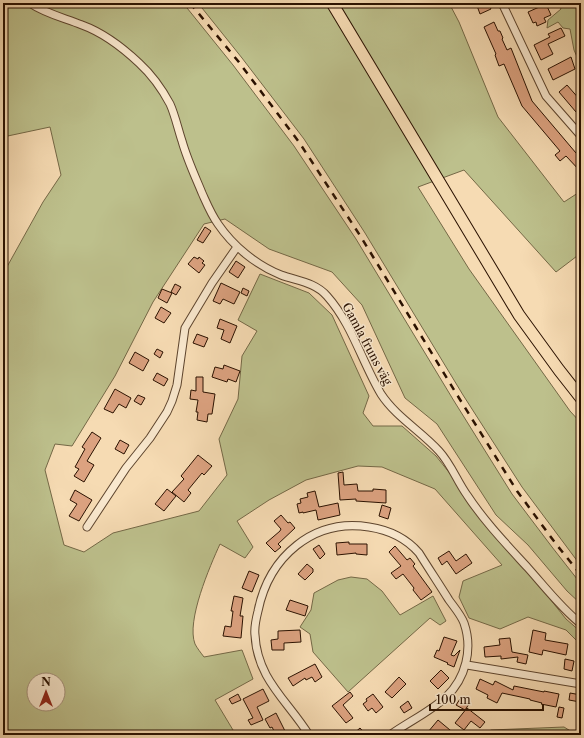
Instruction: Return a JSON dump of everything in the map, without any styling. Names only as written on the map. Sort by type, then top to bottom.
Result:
[{"type":"main road","points":[[332,3],[519,315],[581,398]]},
{"type":"street","name":"Gamla fruns väg","points":[[30,3],[41,9],[85,26],[108,38],[139,63],[155,80],[170,105],[191,167],[211,213],[218,224],[237,247],[260,264],[280,274],[303,281],[319,289],[326,295],[339,312],[351,332],[378,387],[389,404],[439,451],[452,469],[467,496],[495,531],[544,587],[581,624]]},
{"type":"street","points":[[502,3],[546,96],[581,136]]},
{"type":"street","points":[[87,527],[126,468],[150,438],[167,412],[172,402],[177,385],[185,328],[212,283],[237,247]]},
{"type":"street","points":[[309,735],[302,723],[266,676],[254,635],[260,602],[269,578],[276,566],[293,548],[306,539],[318,533],[340,526],[364,526],[388,532],[402,538],[412,545],[461,617],[466,634],[468,646],[466,664],[461,676],[446,697],[390,735]]},
{"type":"street","points":[[466,664],[581,684]]},
{"type":"green space","points":[[3,3],[183,3],[233,65],[294,146],[356,239],[512,494],[581,584],[581,604],[567,591],[528,545],[496,515],[437,424],[405,398],[362,305],[332,272],[269,249],[225,219],[204,224],[153,302],[115,376],[72,446],[55,444],[45,470],[64,545],[84,552],[113,533],[199,511],[227,475],[219,439],[238,399],[242,356],[257,331],[238,320],[260,274],[309,293],[332,315],[369,396],[363,413],[373,426],[402,426],[436,456],[566,619],[581,632],[581,645],[566,630],[528,617],[500,629],[469,618],[459,597],[463,581],[502,565],[435,489],[382,467],[358,466],[306,480],[269,500],[237,521],[253,547],[245,558],[220,544],[200,594],[196,608],[193,634],[195,644],[204,657],[242,650],[253,679],[215,700],[236,735],[3,735],[3,274],[43,202],[61,175],[50,127],[3,137]]},
{"type":"green space","points":[[198,3],[449,3],[459,22],[498,117],[564,202],[581,191],[581,253],[556,272],[464,170],[418,187],[469,269],[570,411],[581,423],[581,566],[522,487],[463,395],[365,233],[304,139]]},
{"type":"green space","points":[[559,3],[581,3],[581,66],[574,50],[570,29],[563,28],[558,22],[547,28],[548,20],[561,9]]},
{"type":"green space","points":[[351,577],[367,579],[382,591],[400,615],[433,596],[446,621],[440,625],[430,618],[348,692],[313,652],[310,634],[300,627],[311,610],[314,593],[338,580]]},
{"type":"green space","points":[[564,727],[577,735],[483,735],[491,730]]},
{"type":"building","points":[[476,3],[488,3],[491,9],[480,14]]},
{"type":"building","points":[[546,4],[551,15],[544,18],[546,22],[537,26],[536,22],[533,23],[528,12]]},
{"type":"building","points":[[494,22],[498,31],[500,31],[507,50],[511,48],[532,101],[576,153],[577,152],[581,156],[581,172],[566,156],[560,161],[555,155],[560,151],[522,106],[504,64],[499,66],[495,55],[496,54],[484,27]]},
{"type":"building","points":[[561,28],[565,36],[548,44],[553,54],[541,60],[534,45],[550,37],[548,34]]},
{"type":"building","points":[[571,57],[575,69],[553,80],[548,69]]},
{"type":"building","points":[[567,85],[581,101],[581,108],[576,112],[559,92]]},
{"type":"building","points":[[205,227],[211,231],[203,243],[197,240]]},
{"type":"building","points":[[194,257],[198,259],[199,257],[204,261],[202,263],[205,265],[199,273],[188,264]]},
{"type":"building","points":[[236,261],[245,267],[238,278],[229,272]]},
{"type":"building","points":[[221,283],[240,292],[234,304],[223,299],[220,304],[213,301]]},
{"type":"building","points":[[175,284],[181,287],[176,295],[171,292]]},
{"type":"building","points":[[243,288],[249,291],[247,296],[241,293]]},
{"type":"building","points":[[162,289],[172,293],[167,303],[158,298]]},
{"type":"building","points":[[161,307],[171,313],[164,323],[155,318]]},
{"type":"building","points":[[220,319],[237,326],[230,343],[221,339],[224,330],[217,328]]},
{"type":"building","points":[[197,334],[208,338],[204,347],[193,343]]},
{"type":"building","points":[[157,349],[163,352],[160,358],[154,354]]},
{"type":"building","points":[[135,352],[149,360],[143,371],[129,363]]},
{"type":"building","points":[[224,365],[240,371],[236,382],[228,379],[227,382],[212,377],[215,367],[223,369]]},
{"type":"building","points":[[157,373],[168,379],[164,386],[153,380]]},
{"type":"building","points":[[196,377],[203,377],[203,392],[215,394],[212,414],[208,414],[207,422],[197,420],[198,412],[196,412],[198,400],[190,399],[191,390],[196,391]]},
{"type":"building","points":[[115,389],[131,398],[126,408],[119,404],[113,413],[104,409]]},
{"type":"building","points":[[138,395],[145,398],[141,405],[134,401]]},
{"type":"building","points":[[92,432],[101,438],[87,461],[94,465],[84,482],[74,476],[79,469],[75,467],[85,449],[82,447]]},
{"type":"building","points":[[120,440],[129,445],[124,454],[115,449]]},
{"type":"building","points":[[198,455],[212,466],[204,475],[202,473],[188,490],[191,493],[184,502],[172,492],[184,479],[181,476]]},
{"type":"building","points":[[343,472],[344,485],[357,484],[358,491],[373,491],[373,489],[386,490],[386,503],[356,501],[356,499],[340,500],[338,473]]},
{"type":"building","points":[[167,489],[176,496],[164,511],[155,504]]},
{"type":"building","points":[[75,490],[92,500],[79,521],[69,516],[77,504],[70,500]]},
{"type":"building","points":[[315,491],[319,507],[338,503],[340,515],[318,520],[316,510],[299,513],[297,504],[301,503],[300,499],[308,497],[307,493]]},
{"type":"building","points":[[382,505],[391,508],[388,519],[379,516]]},
{"type":"building","points":[[281,515],[295,528],[278,544],[281,547],[275,552],[266,543],[280,531],[281,529],[274,521]]},
{"type":"building","points":[[349,542],[349,544],[367,544],[367,555],[356,553],[337,555],[336,543]]},
{"type":"building","points":[[319,545],[325,554],[320,559],[313,549]]},
{"type":"building","points":[[395,546],[407,560],[410,558],[415,564],[413,566],[432,592],[421,600],[403,574],[396,579],[391,573],[401,566],[389,552]]},
{"type":"building","points":[[449,551],[456,561],[466,554],[472,563],[456,574],[447,561],[442,565],[438,558]]},
{"type":"building","points":[[307,564],[313,569],[313,572],[305,580],[298,574]]},
{"type":"building","points":[[249,571],[259,575],[252,592],[242,588]]},
{"type":"building","points":[[234,596],[243,598],[240,616],[243,616],[241,638],[223,636],[225,626],[231,627],[233,611],[231,611]]},
{"type":"building","points":[[290,600],[308,606],[305,616],[286,610]]},
{"type":"building","points":[[300,630],[301,642],[284,643],[284,650],[272,650],[271,640],[278,639],[278,631]]},
{"type":"building","points":[[533,630],[546,633],[545,640],[568,644],[566,655],[543,650],[542,655],[529,652]]},
{"type":"building","points":[[444,637],[457,641],[451,655],[454,656],[460,650],[454,667],[434,657],[437,650],[439,651]]},
{"type":"building","points":[[510,638],[512,652],[528,655],[526,664],[517,662],[518,657],[501,659],[501,656],[485,657],[484,647],[500,645],[499,639]]},
{"type":"building","points":[[565,659],[574,661],[572,671],[564,669]]},
{"type":"building","points":[[315,664],[322,677],[315,682],[312,677],[306,680],[305,678],[293,686],[288,678]]},
{"type":"building","points":[[441,670],[449,678],[438,689],[430,681]]},
{"type":"building","points":[[399,677],[406,684],[392,698],[385,692]]},
{"type":"building","points":[[480,679],[493,685],[495,681],[513,690],[514,686],[559,694],[556,707],[541,704],[542,703],[530,699],[502,693],[497,703],[487,698],[488,695],[476,689]]},
{"type":"building","points":[[263,689],[269,701],[257,707],[263,720],[251,725],[248,720],[253,718],[243,699]]},
{"type":"building","points":[[350,692],[353,696],[343,705],[353,718],[346,723],[332,706]]},
{"type":"building","points":[[570,693],[581,695],[580,702],[569,700]]},
{"type":"building","points":[[238,694],[241,700],[232,704],[229,699]]},
{"type":"building","points":[[373,694],[383,707],[376,713],[372,708],[368,711],[363,704],[367,701],[366,699]]},
{"type":"building","points":[[460,699],[469,704],[465,710],[456,705]]},
{"type":"building","points":[[408,701],[412,708],[404,713],[400,707]]},
{"type":"building","points":[[559,707],[564,708],[562,718],[557,717]]},
{"type":"building","points":[[467,708],[485,722],[480,728],[471,721],[464,730],[455,723]]},
{"type":"building","points":[[276,713],[287,735],[276,735],[272,727],[270,728],[265,719]]},
{"type":"building","points":[[438,720],[456,735],[432,735],[428,732]]},
{"type":"building","points":[[360,728],[366,735],[352,735]]},
{"type":"railway","points":[[190,3],[238,61],[299,142],[361,237],[517,491],[581,575]]}]
